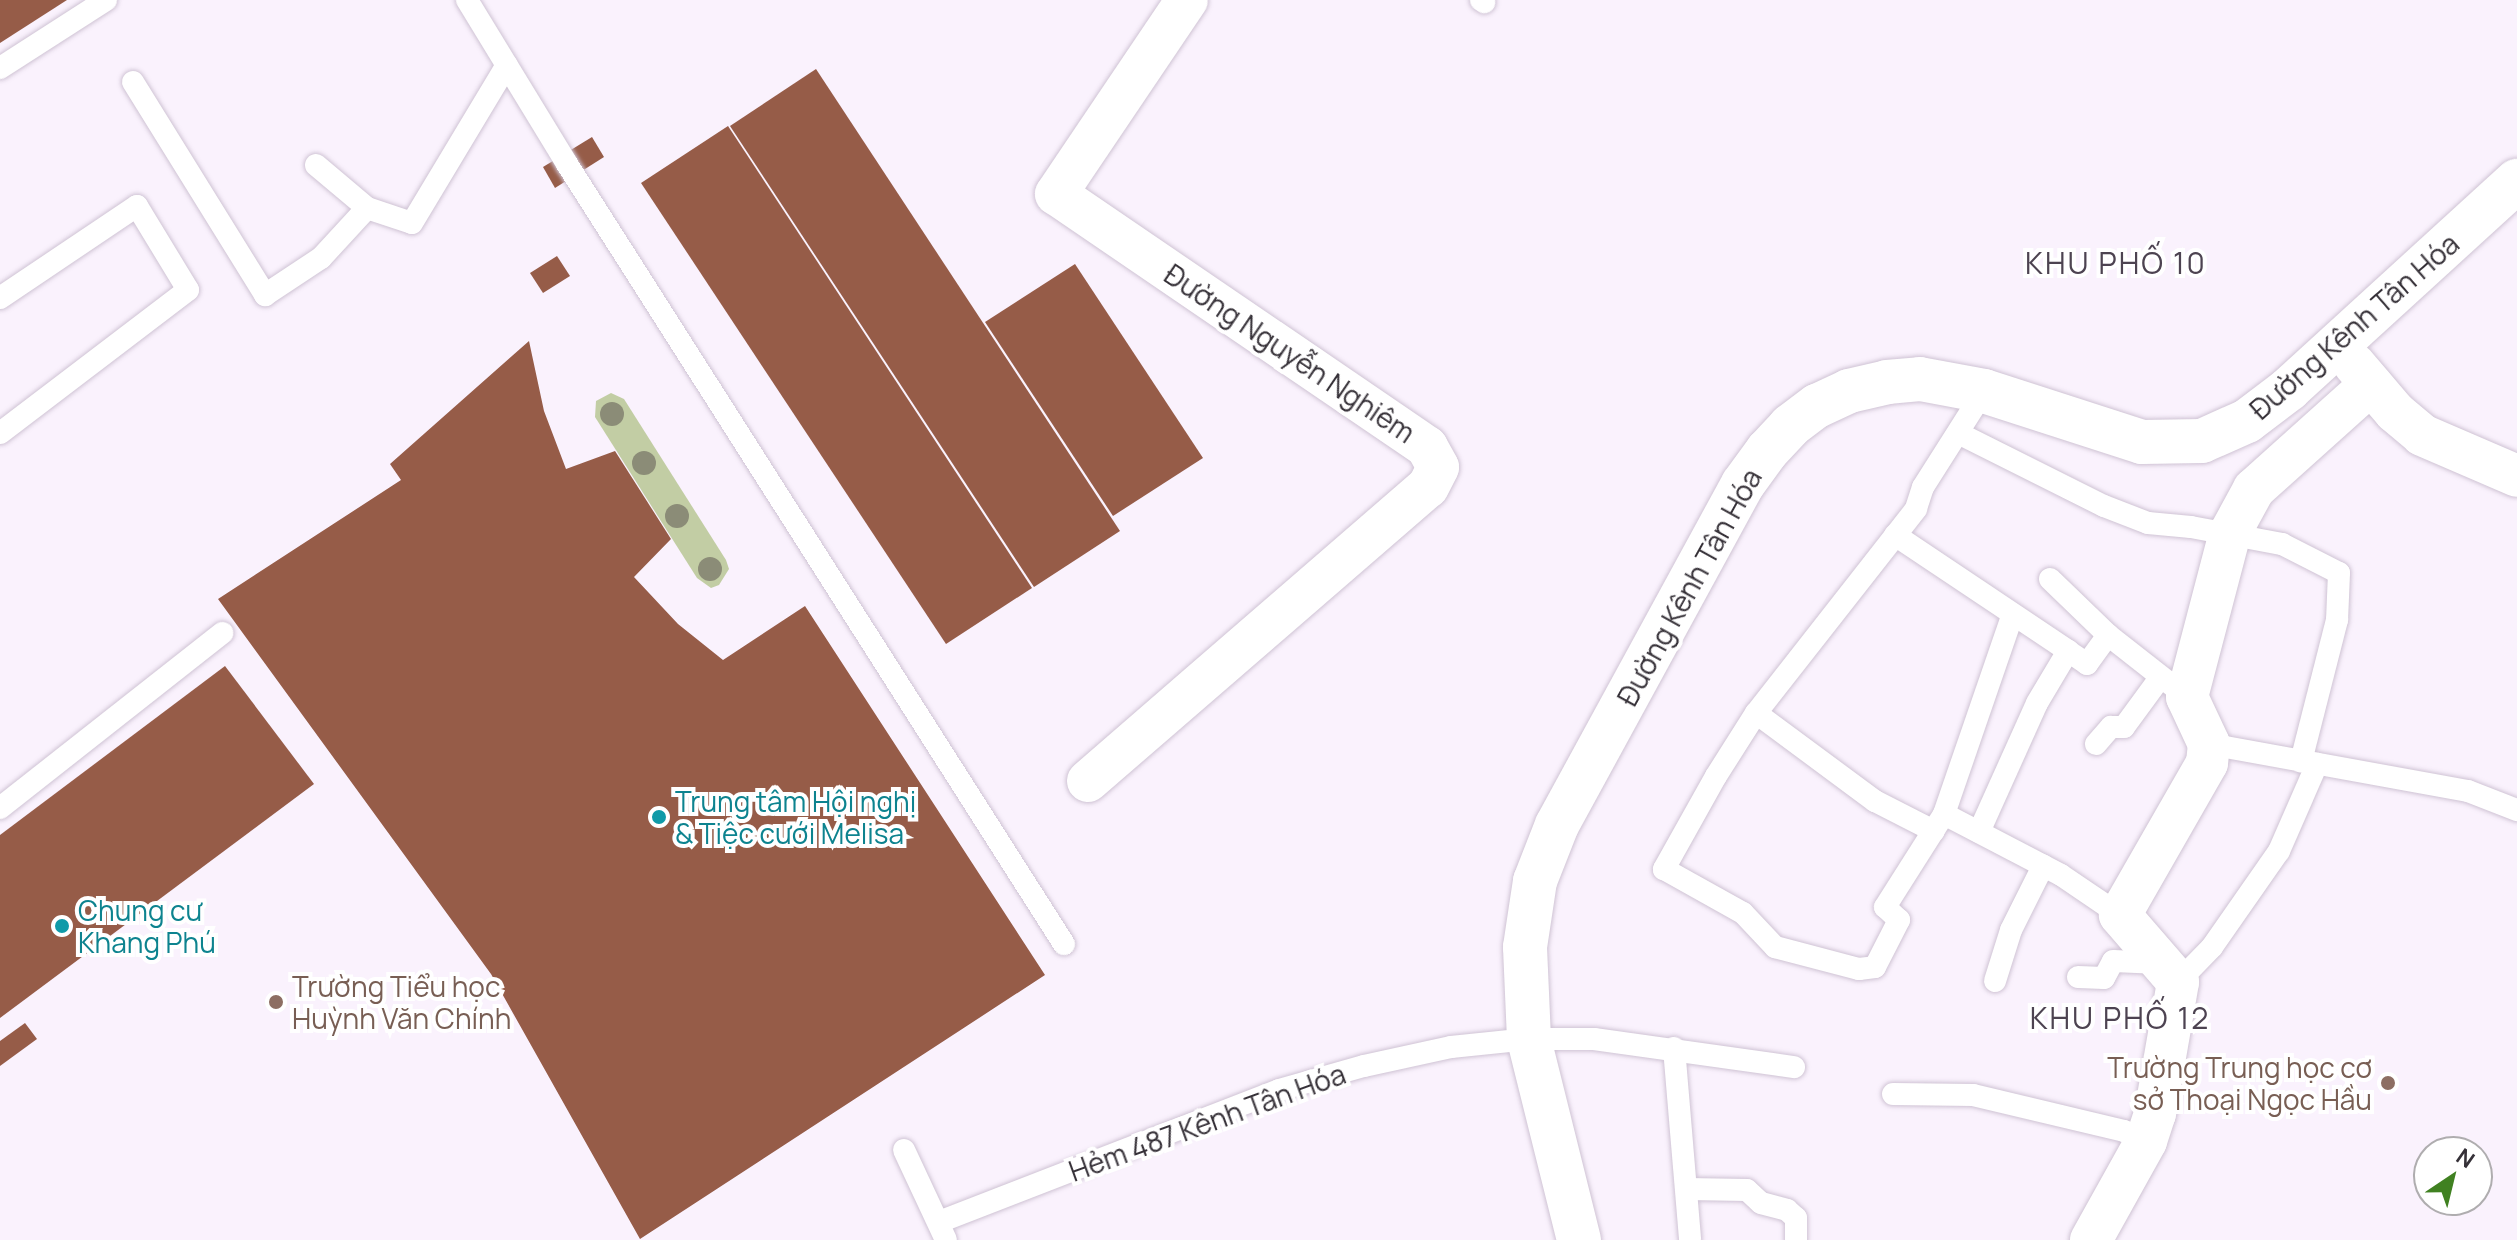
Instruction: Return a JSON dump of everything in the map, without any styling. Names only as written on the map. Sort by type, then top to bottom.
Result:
[{"type":"street","name":"Đường Nguyễn Nghiêm","points":[[1088,781],[1428,487],[1438,467],[1427,447],[1056,194],[1187,0]]},
{"type":"street","name":"Đường Kênh Tân Hóa","points":[[1579,1240],[1529,1039],[1525,947],[1532,896],[1557,825],[1743,484],[1790,426],[1817,406],[1849,391],[1887,382],[1920,379],[1984,391],[2142,442],[2202,441],[2247,421],[2268,406],[2517,181]]},
{"type":"street","points":[[2337,345],[2422,435],[2517,476]]},
{"type":"street","points":[[2091,1240],[2146,1141],[2155,1114],[2170,972],[2120,915],[2207,763],[2209,744],[2173,687],[2230,533],[2254,489],[2371,384]]},
{"type":"lane","points":[[0,68],[106,0]]},
{"type":"lane","points":[[467,0],[567,164],[1064,944]]},
{"type":"lane","points":[[316,165],[367,208],[412,223],[507,65]]},
{"type":"lane","points":[[133,82],[265,295],[321,258],[367,208]]},
{"type":"lane","points":[[0,298],[137,206],[188,290],[0,433]]},
{"type":"lane","points":[[1984,391],[1923,487],[1916,509],[1756,713],[1716,776],[1664,869],[1743,913],[1775,947],[1859,969],[1875,967],[1899,920],[1885,907],[1939,822],[2012,617]]},
{"type":"lane","points":[[1958,433],[2104,506],[2148,523],[2230,533],[2282,544],[2339,573],[2337,620],[2309,763],[2279,851],[2212,947],[2170,972],[2113,961],[2104,978],[2078,977]]},
{"type":"lane","points":[[1895,535],[2012,617],[2087,664],[2108,635]]},
{"type":"lane","points":[[2050,579],[2108,635],[2173,687],[2124,727],[2111,727],[2096,744]]},
{"type":"lane","points":[[0,808],[222,633]]},
{"type":"lane","points":[[1979,832],[2037,703],[2068,651]]},
{"type":"lane","points":[[1756,713],[1875,801],[1979,832],[2043,866],[2120,915]]},
{"type":"lane","points":[[2209,744],[2468,791],[2517,810]]},
{"type":"lane","points":[[1995,981],[2011,930],[2043,866]]},
{"type":"lane","name":"Hẻm 487 Kênh Tân Hóa","points":[[942,1231],[1279,1090],[1364,1066],[1451,1047],[1529,1039],[1594,1039],[1794,1067]]},
{"type":"lane","points":[[1674,1048],[1690,1239]]},
{"type":"lane","points":[[1893,1094],[1973,1095],[2124,1131],[2146,1141]]},
{"type":"lane","points":[[904,1150],[942,1231]]},
{"type":"lane","points":[[1687,1189],[1747,1190],[1761,1203],[1787,1210],[1796,1218],[1796,1240]]},
{"type":"green space","points":[[611,393],[624,399],[726,560],[729,569],[719,585],[711,588],[697,578],[595,417],[596,401]]},
{"type":"building","points":[[0,0],[67,0],[0,43]]},
{"type":"building","points":[[816,69],[1120,531],[1034,587],[730,126]]},
{"type":"building","points":[[728,126],[1032,588],[946,644],[641,183]]},
{"type":"building","points":[[592,137],[604,157],[555,188],[543,167]]},
{"type":"building","points":[[557,256],[570,276],[543,293],[530,273]]},
{"type":"building","points":[[1075,264],[1203,458],[1113,516],[985,322]]},
{"type":"building","name":"Trung tâm Hội nghị & Tiệc cưới Melisa","points":[[529,341],[544,411],[566,469],[615,451],[671,539],[634,577],[678,624],[723,660],[805,606],[1045,975],[640,1239],[491,974],[218,599],[401,480],[390,464]]},
{"type":"building","name":"Chung cư Khang Phú","points":[[225,666],[314,784],[0,1018],[0,835]]},
{"type":"building","points":[[25,1023],[37,1039],[0,1066],[0,1041]]},
{"type":"place","name":"Trung tâm Hội nghị & Tiệc cưới Melisa","points":[[659,817]]},
{"type":"place","name":"Chung cư Khang Phú","points":[[62,926]]},
{"type":"place","name":"Trường Tiểu học Huỳnh Văn Chính","points":[[276,1002]]},
{"type":"place","name":"Trường Trung học cơ sở Thoại Ngọc Hầu","points":[[2388,1083]]},
{"type":"district","name":"KHU PHỐ 10","points":[[2116,263]]},
{"type":"district","name":"KHU PHỐ 12","points":[[2120,1018]]}]
